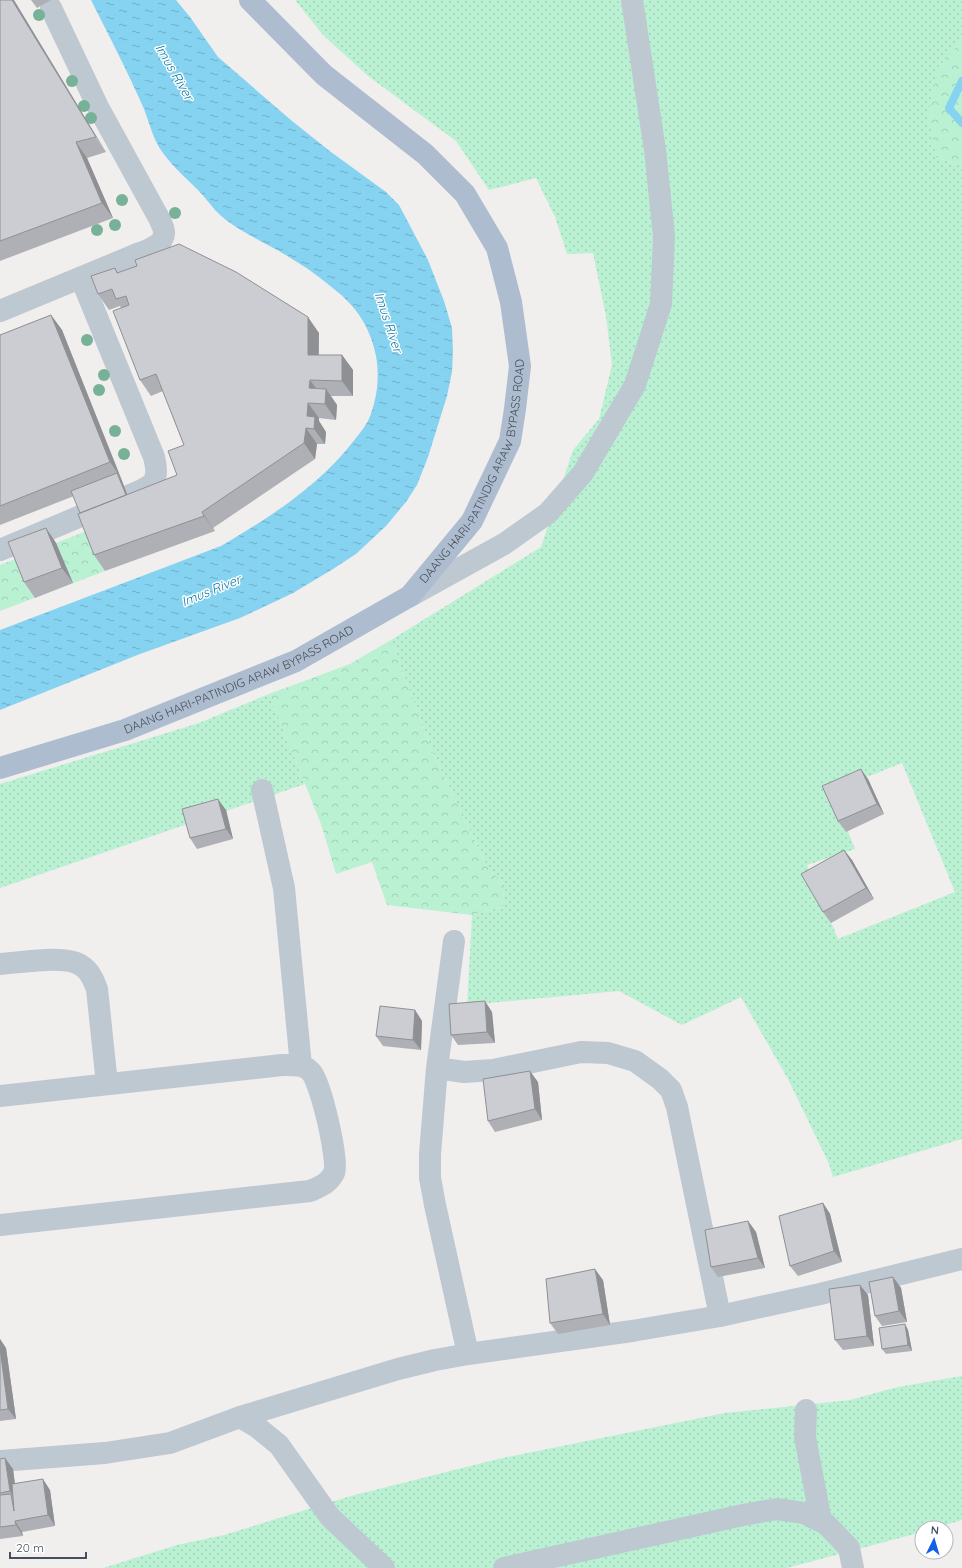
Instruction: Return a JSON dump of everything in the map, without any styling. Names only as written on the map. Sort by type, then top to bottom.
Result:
[{"type":"main road","name":"DAANG HARI-PATINDIG ARAW BYPASS ROAD","points":[[0,768],[125,730],[296,661],[410,596],[472,521],[510,440],[520,366],[511,302],[497,248],[465,194],[425,154],[324,75],[250,0]]},
{"type":"street","points":[[410,596],[504,544],[548,513],[583,473],[635,385],[661,304],[664,236],[655,150],[632,0]]},
{"type":"street","points":[[0,310],[156,246],[164,237],[165,231],[160,220],[98,107],[51,8]]},
{"type":"street","points":[[81,278],[154,457],[157,468],[157,476],[153,483],[128,496]]},
{"type":"street","points":[[0,550],[83,515]]},
{"type":"street","points":[[262,790],[284,888],[301,1066]]},
{"type":"street","points":[[454,941],[437,1068],[430,1154],[430,1178],[468,1354]]},
{"type":"street","points":[[0,964],[66,960],[82,966],[92,977],[97,989],[107,1084]]},
{"type":"street","points":[[437,1068],[464,1072],[494,1070],[581,1052],[608,1052],[635,1061],[660,1079],[671,1090],[677,1107],[720,1316]]},
{"type":"street","points":[[0,1096],[282,1065],[301,1066],[311,1073],[320,1091],[335,1156],[334,1172],[327,1184],[296,1193],[0,1225]]},
{"type":"street","points":[[0,1461],[105,1453],[170,1443],[240,1417],[398,1369],[468,1354],[632,1331],[720,1316],[820,1294],[962,1259]]},
{"type":"street","points":[[806,1410],[805,1437],[821,1522]]},
{"type":"street","points":[[240,1417],[257,1427],[279,1445],[330,1517],[384,1568]]},
{"type":"street","points":[[504,1568],[777,1509],[804,1513],[826,1524],[849,1548],[853,1568]]},
{"type":"green space","points":[[295,0],[962,0],[962,40],[938,68],[936,157],[962,166],[962,1139],[833,1177],[829,1164],[788,1079],[741,997],[682,1025],[619,991],[467,1005],[472,915],[502,907],[505,885],[488,868],[433,753],[391,640],[541,547],[573,450],[599,419],[612,365],[606,316],[593,253],[567,254],[555,217],[536,178],[489,190],[456,141],[368,76],[323,35]],"holes":[[[902,763],[955,892],[838,939],[807,865],[855,849],[832,791]]]},
{"type":"green space","points":[[962,40],[962,166],[936,157],[928,116],[938,68]]},
{"type":"green space","points":[[89,530],[105,571],[0,611],[0,565]]},
{"type":"green space","points":[[391,640],[433,753],[488,868],[505,885],[502,907],[472,915],[387,905],[372,862],[336,874],[321,824],[269,694],[350,664]]},
{"type":"green space","points":[[269,694],[305,784],[0,888],[0,784],[199,723]]},
{"type":"green space","points":[[962,1376],[962,1520],[954,1522],[954,1520],[914,1520],[914,1534],[787,1568],[103,1568],[177,1545],[224,1535],[351,1496],[498,1459],[725,1413],[850,1400],[898,1387]]},
{"type":"water","name":"Imus River","points":[[91,0],[176,0],[218,57],[292,121],[331,152],[386,192],[399,205],[428,260],[444,301],[452,328],[452,372],[447,396],[428,457],[417,485],[406,502],[386,526],[356,554],[293,593],[240,618],[140,654],[0,710],[0,630],[221,546],[255,525],[305,490],[335,463],[368,421],[376,397],[378,372],[376,356],[370,336],[356,310],[342,296],[308,269],[283,253],[242,231],[223,217],[175,168],[163,153],[154,137],[132,81]]},
{"type":"building","points":[[0,0],[12,0],[96,137],[76,142],[102,203],[0,241]]},
{"type":"building","points":[[179,244],[236,272],[308,317],[308,355],[342,355],[342,381],[310,380],[309,388],[326,389],[325,404],[308,403],[307,416],[315,417],[314,429],[306,428],[304,443],[202,512],[204,516],[94,555],[78,514],[177,475],[168,451],[184,445],[156,374],[140,380],[113,311],[129,305],[126,296],[116,299],[112,289],[98,294],[91,276],[115,268],[117,273],[137,266],[135,260]]},
{"type":"building","points":[[51,315],[110,462],[0,506],[0,335]]},
{"type":"building","points":[[117,473],[126,495],[80,513],[71,491]]},
{"type":"building","points":[[46,528],[62,568],[24,582],[8,542]]},
{"type":"building","points":[[861,769],[877,804],[838,821],[822,786]]},
{"type":"building","points":[[218,799],[226,829],[190,838],[182,809]]},
{"type":"building","points":[[844,850],[866,888],[823,912],[801,874]]},
{"type":"building","points":[[485,1001],[487,1032],[451,1035],[449,1004]]},
{"type":"building","points":[[380,1006],[415,1010],[413,1040],[376,1036]]},
{"type":"building","points":[[530,1071],[535,1109],[488,1121],[483,1079]]},
{"type":"building","points":[[823,1203],[834,1251],[790,1266],[779,1216]]},
{"type":"building","points":[[748,1221],[758,1258],[711,1267],[705,1230]]},
{"type":"building","points":[[595,1269],[603,1314],[550,1323],[546,1279]]},
{"type":"building","points":[[893,1277],[899,1311],[875,1316],[869,1282]]},
{"type":"building","points":[[860,1285],[867,1336],[835,1340],[829,1289]]},
{"type":"building","points":[[905,1324],[908,1345],[882,1349],[879,1328]]},
{"type":"building","points":[[0,1348],[8,1409],[0,1410]]},
{"type":"building","points":[[5,1458],[10,1491],[0,1493],[0,1459]]},
{"type":"building","points":[[43,1479],[48,1515],[15,1521],[16,1525],[0,1527],[0,1495],[11,1494],[14,1511],[12,1484]]},
{"type":"waterway","points":[[962,81],[949,108],[962,123]]}]
